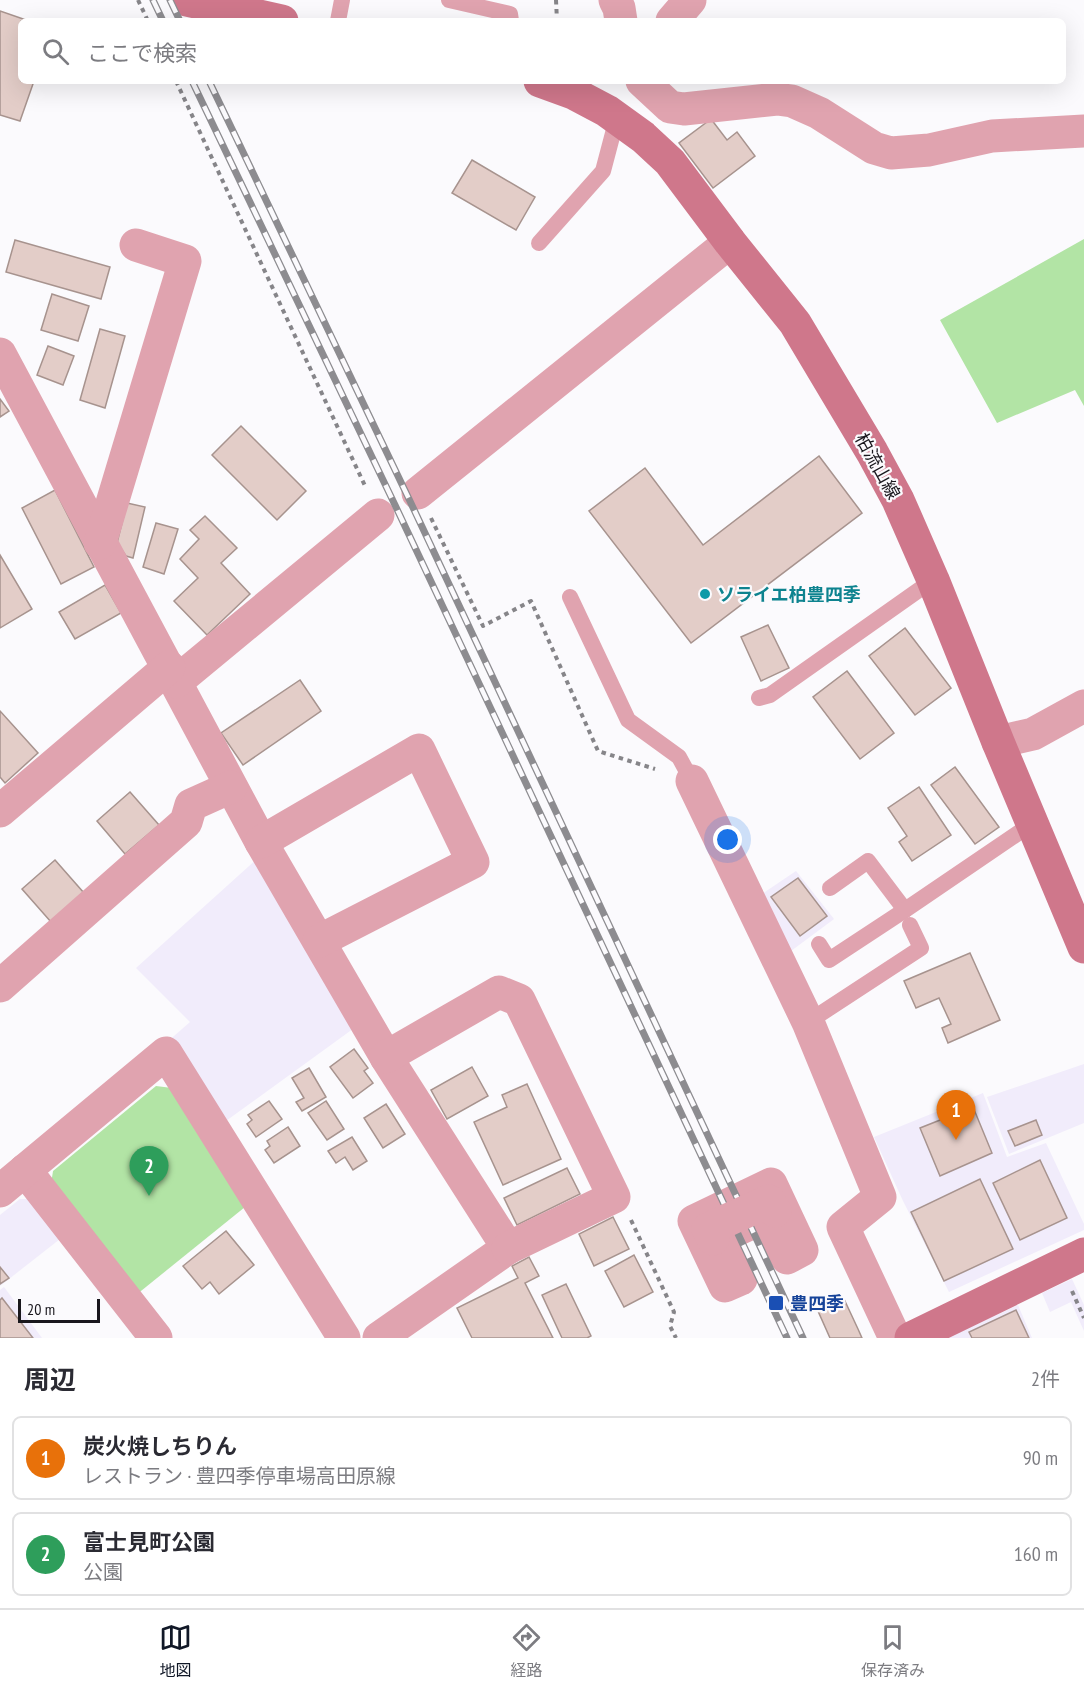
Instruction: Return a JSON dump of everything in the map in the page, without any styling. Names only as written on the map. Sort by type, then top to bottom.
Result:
[{"type":"main road","points":[[186,0],[268,18]]},
{"type":"main road","name":"柏流山線","points":[[548,84],[573,93],[630,127],[670,162],[795,323],[898,500],[1084,946]]},
{"type":"main road","points":[[911,1338],[1084,1254]]},
{"type":"street","points":[[615,0],[621,18]]},
{"type":"street","points":[[675,18],[690,0]]},
{"type":"street","points":[[645,84],[670,107]]},
{"type":"street","points":[[630,127],[670,107],[684,109],[777,99],[792,101],[819,113],[874,148],[891,153],[929,150],[992,136],[1084,131]]},
{"type":"street","points":[[418,493],[730,242]]},
{"type":"street","points":[[100,543],[185,261],[136,245]]},
{"type":"street","points":[[0,354],[261,842],[386,1057],[508,1248]]},
{"type":"street","points":[[0,811],[378,515]]},
{"type":"street","points":[[998,742],[1033,734],[1084,706]]},
{"type":"street","points":[[261,842],[419,750],[473,862],[319,941]]},
{"type":"street","points":[[692,780],[808,1022],[880,1197],[843,1227],[895,1338]]},
{"type":"street","points":[[0,986],[186,822],[191,805],[231,787]]},
{"type":"street","points":[[379,1338],[508,1248],[614,1197],[519,1000],[499,992],[386,1057]]},
{"type":"street","points":[[156,1338],[9,1176],[166,1053],[344,1338]]},
{"type":"street","points":[[713,1239],[708,1229],[769,1201],[775,1210]]},
{"type":"lane","points":[[339,18],[342,0]]},
{"type":"lane","points":[[449,0],[510,14],[511,18]]},
{"type":"lane","points":[[539,243],[603,171],[630,127]]},
{"type":"lane","points":[[759,698],[770,695],[933,580]]},
{"type":"lane","points":[[570,597],[628,720],[679,757],[692,780]]},
{"type":"lane","points":[[819,944],[829,960],[908,918],[1033,823]]},
{"type":"lane","points":[[808,1022],[921,948],[908,918],[868,861],[830,888]]},
{"type":"path","points":[[138,0],[147,18]]},
{"type":"path","points":[[556,0],[557,18]]},
{"type":"path","points":[[177,84],[378,515]]},
{"type":"path","points":[[418,493],[483,626],[531,602],[598,751],[692,780]]},
{"type":"path","points":[[614,1197],[617,1206],[627,1211],[674,1312],[670,1326],[676,1338]]},
{"type":"shaded area","points":[[258,858],[357,1026],[219,1126],[166,1043],[190,1022],[136,968]]},
{"type":"shaded area","points":[[796,871],[834,919],[791,951],[762,894]]},
{"type":"shaded area","points":[[1084,1064],[1084,1123],[1009,1154],[987,1097]]},
{"type":"shaded area","points":[[983,1093],[1007,1157],[1046,1143],[1084,1224],[1084,1230],[949,1292],[874,1137]]},
{"type":"shaded area","points":[[20,1199],[30,1199],[60,1239],[0,1286],[0,1215]]},
{"type":"shaded area","points":[[1072,1279],[1084,1305],[1084,1331],[1071,1302],[1050,1312],[1042,1293]]},
{"type":"shaded area","points":[[4,1287],[42,1338],[0,1338],[0,1290]]},
{"type":"shaded area","points":[[1018,1305],[1032,1338],[947,1338]]},
{"type":"green space","points":[[1084,239],[1084,406],[1075,390],[997,423],[940,320]]},
{"type":"green space","points":[[156,1086],[172,1088],[245,1207],[136,1295],[51,1184],[53,1171]]},
{"type":"building","points":[[0,11],[20,18],[18,18],[18,84],[33,84],[20,121],[0,115]]},
{"type":"building","points":[[711,119],[727,140],[737,132],[755,156],[713,188],[679,143]]},
{"type":"building","points":[[472,160],[535,197],[516,230],[452,193]]},
{"type":"building","points":[[15,240],[110,267],[101,299],[6,272]]},
{"type":"building","points":[[52,294],[89,306],[78,341],[41,330]]},
{"type":"building","points":[[100,329],[125,336],[105,408],[80,400]]},
{"type":"building","points":[[48,346],[74,356],[63,385],[37,375]]},
{"type":"building","points":[[0,399],[9,411],[0,417]]},
{"type":"building","points":[[241,426],[306,491],[277,520],[212,455]]},
{"type":"building","name":"ソライエ柏豊四季","points":[[819,456],[862,513],[691,643],[589,511],[645,468],[703,545]]},
{"type":"building","points":[[55,490],[94,567],[61,584],[22,508]]},
{"type":"building","points":[[127,503],[145,507],[133,558],[126,556],[117,543]]},
{"type":"building","points":[[205,516],[237,548],[221,563],[250,594],[207,635],[174,601],[198,578],[180,559],[199,539],[190,530]]},
{"type":"building","points":[[156,523],[178,529],[164,574],[143,567]]},
{"type":"building","points":[[0,555],[32,609],[0,628]]},
{"type":"building","points":[[105,585],[121,613],[75,639],[59,612]]},
{"type":"building","points":[[768,625],[789,668],[761,681],[741,637]]},
{"type":"building","points":[[905,628],[951,688],[915,715],[869,656]]},
{"type":"building","points":[[847,671],[894,733],[860,759],[813,697]]},
{"type":"building","points":[[300,680],[321,711],[243,765],[221,733]]},
{"type":"building","points":[[0,711],[38,753],[5,783],[0,777]]},
{"type":"building","points":[[955,767],[999,827],[975,844],[931,785]]},
{"type":"building","points":[[919,787],[951,835],[912,861],[899,842],[907,836],[888,808]]},
{"type":"building","points":[[130,792],[159,825],[125,854],[97,821]]},
{"type":"building","points":[[55,860],[84,893],[51,922],[22,889]]},
{"type":"building","points":[[798,878],[827,916],[800,936],[771,897]]},
{"type":"building","points":[[970,953],[1000,1020],[948,1043],[942,1028],[951,1024],[939,998],[916,1008],[904,981]]},
{"type":"building","points":[[354,1049],[368,1068],[364,1071],[373,1083],[353,1098],[330,1067]]},
{"type":"building","points":[[472,1067],[488,1096],[447,1119],[431,1090]]},
{"type":"building","points":[[309,1068],[326,1097],[302,1111],[296,1102],[304,1098],[292,1078]]},
{"type":"building","points":[[527,1084],[561,1159],[503,1185],[474,1122],[507,1107],[502,1095]]},
{"type":"building","points":[[269,1101],[282,1119],[256,1137],[247,1124],[252,1120],[248,1115]]},
{"type":"building","points":[[326,1101],[344,1129],[327,1140],[308,1113]]},
{"type":"building","points":[[386,1104],[405,1134],[383,1148],[364,1118]]},
{"type":"building","points":[[973,1107],[992,1153],[940,1176],[920,1128]]},
{"type":"building","points":[[1036,1120],[1042,1135],[1015,1146],[1008,1131]]},
{"type":"building","points":[[288,1127],[300,1146],[274,1163],[265,1150],[270,1146],[267,1141]]},
{"type":"building","points":[[352,1137],[367,1161],[353,1170],[345,1157],[336,1163],[328,1151]]},
{"type":"building","points":[[1040,1160],[1067,1218],[1020,1240],[993,1183]]},
{"type":"building","points":[[567,1168],[580,1194],[517,1225],[504,1198]]},
{"type":"building","points":[[980,1179],[1013,1249],[944,1281],[911,1212]]},
{"type":"building","points":[[613,1217],[629,1249],[594,1266],[579,1234]]},
{"type":"building","points":[[226,1231],[254,1265],[219,1294],[210,1282],[202,1289],[183,1266]]},
{"type":"building","points":[[634,1255],[653,1292],[624,1307],[605,1271]]},
{"type":"building","points":[[529,1257],[539,1276],[525,1283],[553,1338],[472,1338],[457,1308],[518,1278],[512,1266]]},
{"type":"building","points":[[0,1267],[9,1278],[0,1284]]},
{"type":"building","points":[[566,1284],[591,1336],[587,1338],[562,1338],[542,1295]]},
{"type":"building","points":[[2,1298],[33,1338],[0,1338],[0,1300]]},
{"type":"building","name":"豊四季","points":[[844,1299],[862,1338],[830,1338],[818,1311]]},
{"type":"building","points":[[1016,1310],[1029,1338],[972,1338],[969,1332]]},
{"type":"railway","points":[[153,0],[162,18]]},
{"type":"railway","points":[[170,0],[179,18]]},
{"type":"railway","points":[[193,84],[395,505],[787,1338]]},
{"type":"railway","points":[[210,84],[409,499],[803,1338]]},
{"type":"place","name":"ソライエ柏豊四季","points":[[705,594]]},
{"type":"place","name":"炭火焼しちりん","points":[[956,1140]]},
{"type":"place","name":"富士見町公園","points":[[149,1196]]},
{"type":"place","name":"豊四季","points":[[776,1303]]}]
